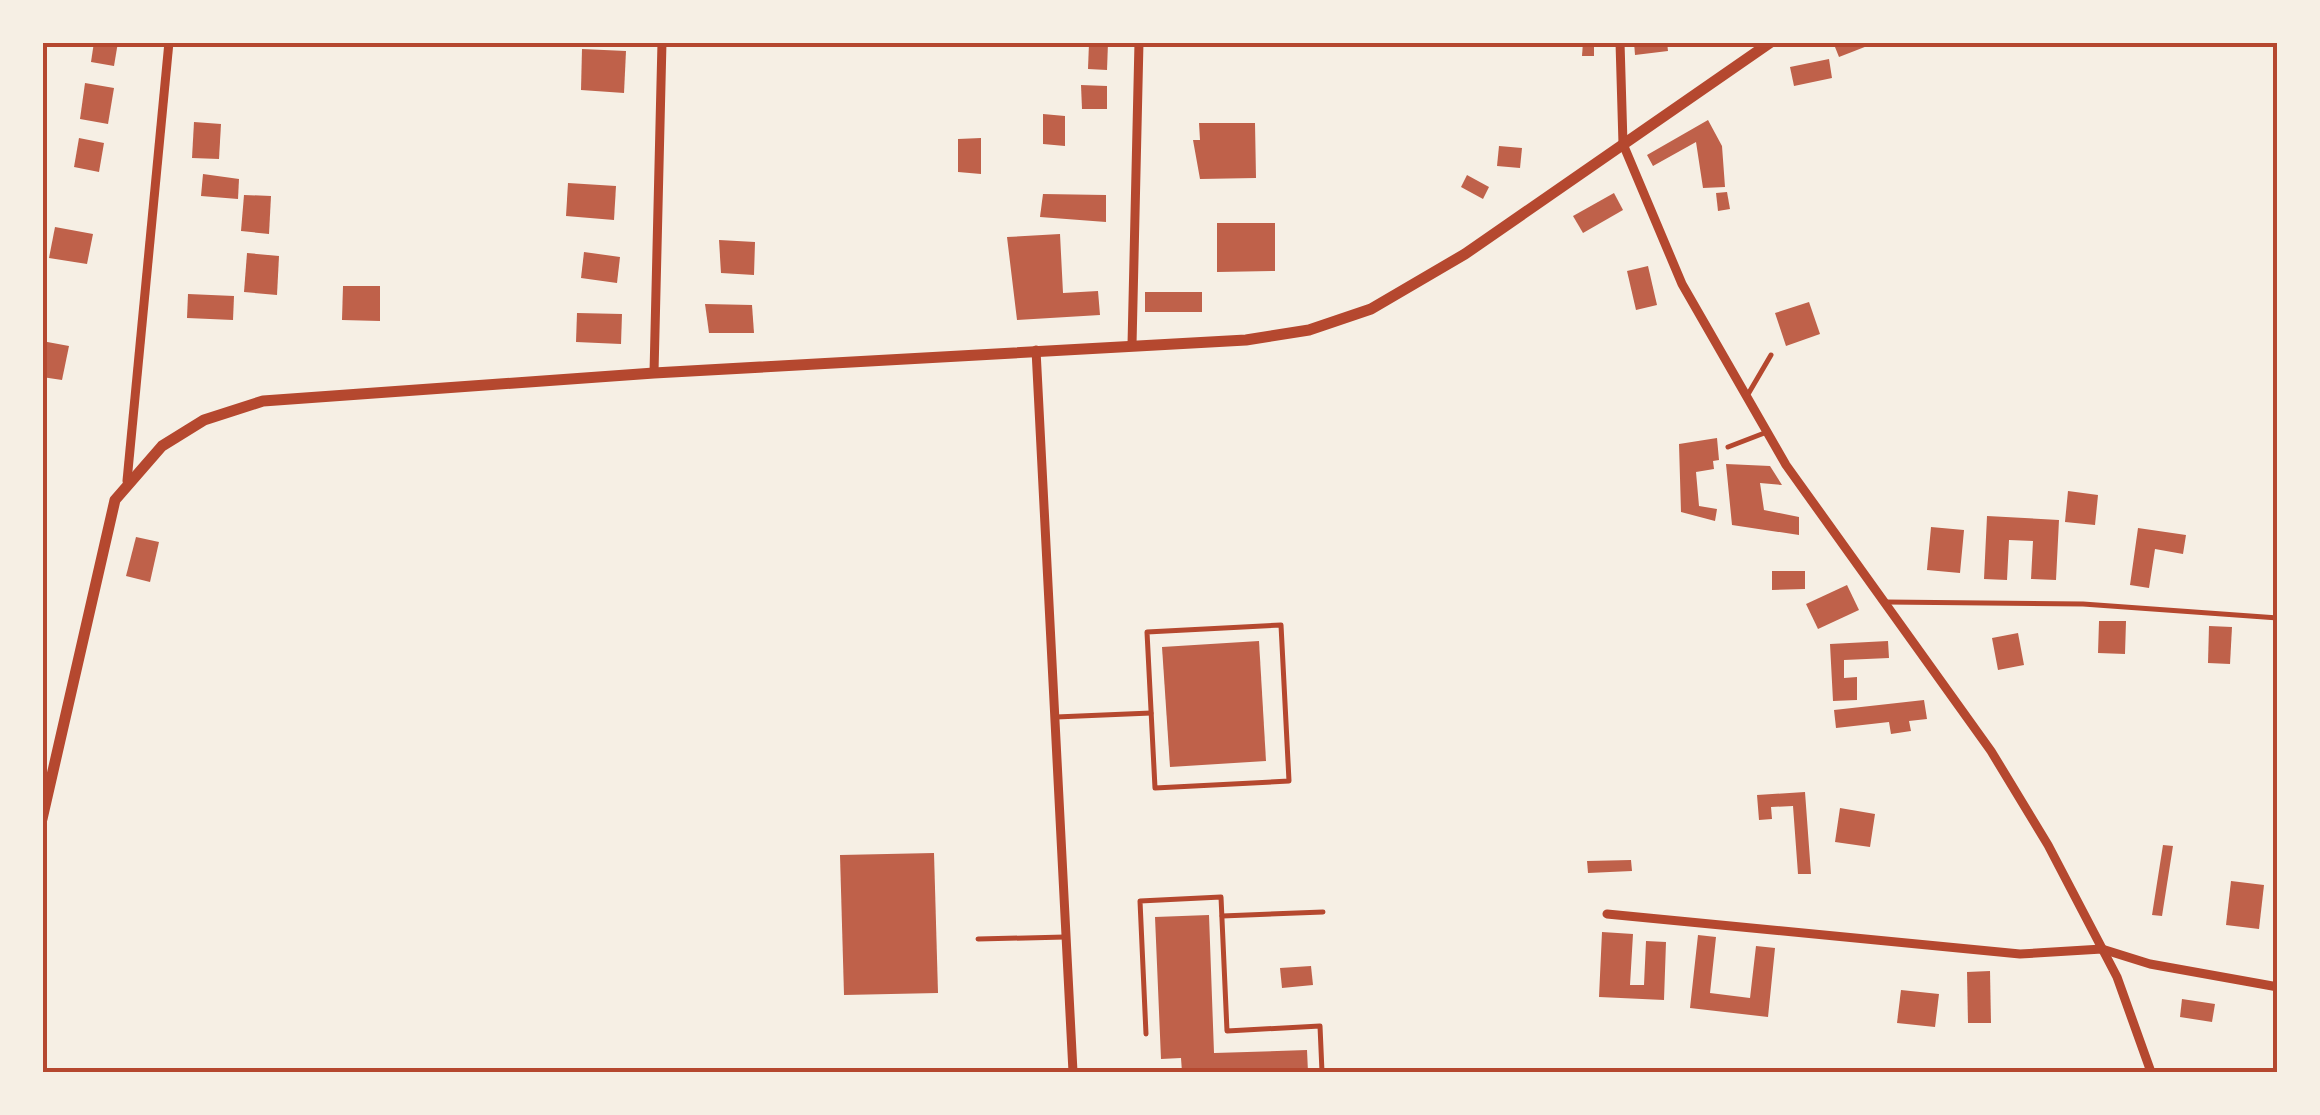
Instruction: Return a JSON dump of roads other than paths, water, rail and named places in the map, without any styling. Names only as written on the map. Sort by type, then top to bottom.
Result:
[{"type":"street","points":[[127,481],[169,42]]},
{"type":"street","points":[[654,373],[662,42]]},
{"type":"street","points":[[1132,344],[1139,42]]},
{"type":"street","points":[[1620,42],[1622,144],[1682,284],[1767,432],[1991,751],[2048,845],[2117,977],[2151,1072]]},
{"type":"street","points":[[42,819],[115,500],[127,481],[162,446],[204,420],[262,401],[654,373],[1246,340],[1309,330],[1371,309],[1464,254],[1770,42]]},
{"type":"street","points":[[1036,350],[1072,1072]]},
{"type":"street","points":[[1607,914],[2020,954],[2102,948],[2150,964],[2278,987]]},
{"type":"lane","points":[[1747,396],[1771,355]]},
{"type":"lane","points":[[1728,447],[1767,432]]},
{"type":"lane","points":[[1886,602],[2083,604],[2278,618]]},
{"type":"lane","points":[[1280,625],[1288,781],[1155,788],[1152,713],[1147,632],[1280,625]]},
{"type":"lane","points":[[1056,717],[1152,713]]},
{"type":"lane","points":[[1146,1034],[1140,901],[1221,897],[1227,1030],[1320,1026],[1322,1072]]},
{"type":"lane","points":[[1222,916],[1322,912]]},
{"type":"lane","points":[[978,939],[1068,937]]}]
